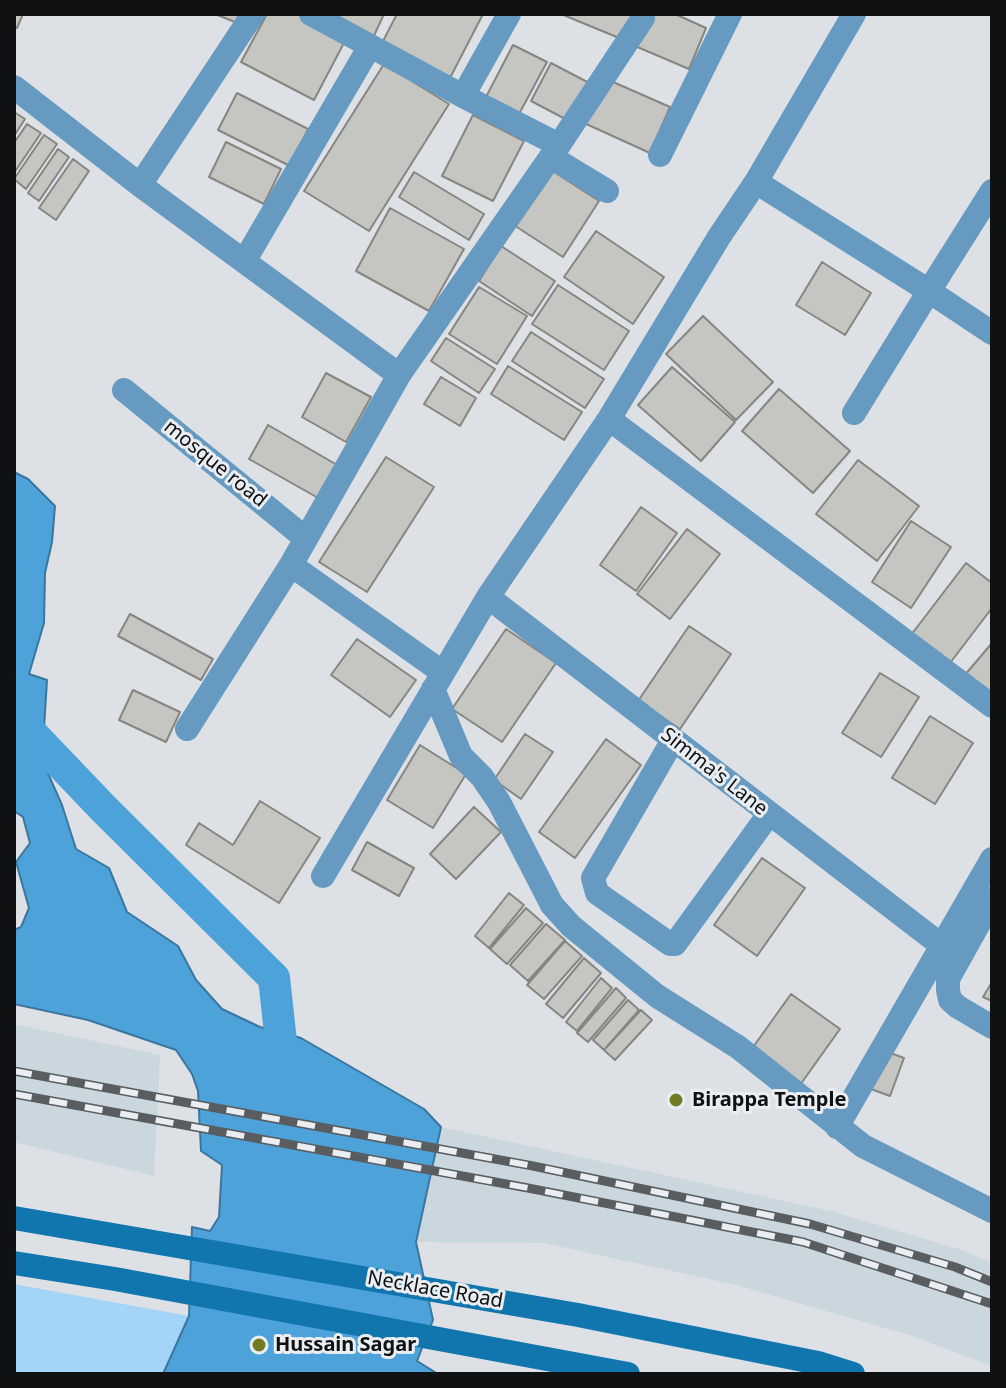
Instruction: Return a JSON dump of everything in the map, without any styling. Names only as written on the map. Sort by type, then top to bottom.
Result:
[{"type":"main road","name":"Necklace Road","points":[[14,1218],[578,1315],[818,1363],[853,1374]]},
{"type":"main road","points":[[14,1263],[628,1374]]},
{"type":"street","points":[[140,185],[253,14]]},
{"type":"street","points":[[311,14],[463,96],[555,151],[607,191]]},
{"type":"street","points":[[463,96],[509,14]]},
{"type":"street","points":[[660,155],[730,14]]},
{"type":"street","points":[[323,876],[488,597],[609,419],[719,237],[756,182],[854,14]]},
{"type":"street","points":[[187,729],[291,565],[399,375],[643,18]]},
{"type":"street","points":[[245,260],[370,46]]},
{"type":"street","points":[[14,87],[140,185],[399,375]]},
{"type":"street","points":[[756,182],[992,333]]},
{"type":"street","points":[[854,413],[992,191]]},
{"type":"street","name":"mosque road","points":[[124,390],[305,538]]},
{"type":"street","points":[[609,419],[992,706]]},
{"type":"street","points":[[291,565],[438,680],[461,756],[482,777],[499,802],[552,905],[571,926],[657,996],[763,1066],[863,1146],[992,1211]]},
{"type":"street","name":"Simma's Lane","points":[[488,597],[941,945]]},
{"type":"street","points":[[673,740],[593,878],[597,893],[670,944],[675,944],[769,814]]},
{"type":"street","points":[[992,860],[986,897],[948,979],[950,1000],[992,1027]]},
{"type":"street","points":[[837,1127],[941,945],[986,897]]},
{"type":"shaded area","points":[[14,472],[28,479],[55,506],[45,573],[44,623],[29,674],[47,680],[42,760],[62,805],[76,849],[109,868],[127,912],[178,946],[196,980],[222,1009],[260,1027],[301,1038],[424,1109],[441,1127],[416,1242],[433,1320],[417,1361],[438,1374],[163,1374],[189,1316],[192,1227],[210,1231],[219,1217],[222,1165],[201,1151],[198,1091],[192,1074],[176,1050],[88,1020],[14,1004],[14,930],[21,927],[29,908],[16,862],[30,843],[23,817],[14,811]]},
{"type":"shaded area","points":[[14,1024],[160,1055],[154,1176],[14,1142]]},
{"type":"shaded area","points":[[441,1127],[831,1211],[962,1250],[992,1263],[992,1366],[909,1335],[736,1285],[544,1243],[416,1242]]},
{"type":"shaded area","points":[[14,1284],[189,1316],[163,1374],[14,1374]]},
{"type":"building","points":[[14,14],[23,14],[17,28],[14,27]]},
{"type":"building","points":[[215,14],[244,14],[240,24]]},
{"type":"building","points":[[267,14],[299,14],[346,39],[314,100],[241,62]]},
{"type":"building","points":[[319,14],[384,14],[372,40]]},
{"type":"building","points":[[397,14],[483,14],[450,78],[382,43]]},
{"type":"building","points":[[561,14],[634,14],[624,40]]},
{"type":"building","points":[[649,14],[675,14],[706,28],[689,69],[635,46]]},
{"type":"building","points":[[513,45],[547,62],[519,114],[486,97]]},
{"type":"building","points":[[551,63],[593,85],[573,123],[531,101]]},
{"type":"building","points":[[384,64],[449,104],[369,231],[304,191]]},
{"type":"building","points":[[604,78],[670,107],[650,153],[584,123]]},
{"type":"building","points":[[237,93],[308,129],[290,166],[218,130]]},
{"type":"building","points":[[14,112],[25,119],[14,136]]},
{"type":"building","points":[[473,115],[524,141],[493,201],[442,176]]},
{"type":"building","points":[[27,124],[41,133],[14,173],[14,143]]},
{"type":"building","points":[[44,135],[57,144],[26,189],[14,179]]},
{"type":"building","points":[[226,142],[281,169],[264,204],[209,177]]},
{"type":"building","points":[[58,149],[69,157],[39,201],[28,193]]},
{"type":"building","points":[[73,159],[89,171],[56,220],[39,208]]},
{"type":"building","points":[[545,166],[599,201],[563,257],[509,222]]},
{"type":"building","points":[[414,172],[484,214],[469,240],[399,197]]},
{"type":"building","points":[[390,208],[464,249],[429,311],[356,271]]},
{"type":"building","points":[[596,231],[664,277],[633,324],[564,277]]},
{"type":"building","points":[[501,246],[555,281],[532,316],[479,281]]},
{"type":"building","points":[[822,262],[871,293],[845,335],[796,305]]},
{"type":"building","points":[[558,285],[629,331],[604,370],[532,324]]},
{"type":"building","points":[[479,287],[527,316],[497,364],[449,334]]},
{"type":"building","points":[[703,316],[773,382],[736,420],[666,354]]},
{"type":"building","points":[[531,332],[604,379],[585,408],[512,361]]},
{"type":"building","points":[[446,338],[495,369],[479,393],[431,361]]},
{"type":"building","points":[[508,366],[582,412],[564,440],[491,394]]},
{"type":"building","points":[[672,367],[735,422],[701,461],[638,405]]},
{"type":"building","points":[[326,373],[371,397],[346,442],[302,417]]},
{"type":"building","points":[[441,377],[476,398],[460,426],[424,404]]},
{"type":"building","points":[[779,389],[850,451],[813,493],[742,431]]},
{"type":"building","points":[[268,425],[339,466],[320,499],[249,459]]},
{"type":"building","points":[[386,457],[434,487],[367,592],[319,562]]},
{"type":"building","points":[[858,460],[919,506],[877,561],[816,514]]},
{"type":"building","points":[[641,507],[677,533],[636,591],[600,565]]},
{"type":"building","points":[[911,521],[951,547],[911,608],[872,582]]},
{"type":"building","points":[[687,529],[720,554],[670,619],[637,594]]},
{"type":"building","points":[[966,563],[992,583],[992,608],[947,667],[908,639]]},
{"type":"building","points":[[130,614],[213,659],[201,680],[118,636]]},
{"type":"building","points":[[689,626],[731,654],[680,729],[638,701]]},
{"type":"building","points":[[506,629],[556,663],[502,742],[452,709]]},
{"type":"building","points":[[357,639],[416,680],[390,717],[331,675]]},
{"type":"building","points":[[992,643],[992,699],[964,676]]},
{"type":"building","points":[[880,673],[919,697],[881,757],[842,733]]},
{"type":"building","points":[[133,690],[180,712],[166,742],[119,720]]},
{"type":"building","points":[[930,716],[973,743],[935,804],[892,778]]},
{"type":"building","points":[[525,734],[553,752],[521,799],[494,780]]},
{"type":"building","points":[[606,739],[641,765],[575,858],[539,832]]},
{"type":"building","points":[[420,745],[466,774],[433,828],[387,800]]},
{"type":"building","points":[[260,801],[320,838],[279,903],[186,845],[199,823],[233,845]]},
{"type":"building","points":[[474,807],[501,832],[456,879],[430,854]]},
{"type":"building","points":[[367,842],[414,868],[399,896],[352,870]]},
{"type":"building","points":[[762,858],[805,888],[757,956],[714,925]]},
{"type":"building","points":[[509,893],[524,905],[489,948],[475,936]]},
{"type":"building","points":[[526,908],[543,923],[507,964],[490,949]]},
{"type":"building","points":[[546,924],[565,940],[528,981],[510,965]]},
{"type":"building","points":[[565,941],[582,956],[544,999],[527,985]]},
{"type":"building","points":[[584,958],[601,973],[563,1018],[546,1004]]},
{"type":"building","points":[[601,978],[612,988],[577,1031],[566,1022]]},
{"type":"building","points":[[992,982],[992,1001],[983,997]]},
{"type":"building","points":[[616,988],[626,998],[588,1042],[577,1033]]},
{"type":"building","points":[[791,994],[840,1029],[800,1085],[751,1050]]},
{"type":"building","points":[[628,1000],[639,1010],[604,1050],[593,1040]]},
{"type":"building","points":[[641,1010],[652,1020],[615,1060],[604,1050]]},
{"type":"building","points":[[885,1051],[904,1058],[890,1096],[871,1089]]},
{"type":"waterway","points":[[14,715],[274,978],[281,1042],[295,1073]]},
{"type":"railway","points":[[14,1071],[533,1166],[810,1224],[955,1267],[992,1282]]},
{"type":"railway","points":[[14,1094],[803,1242],[992,1304]]},
{"type":"place","name":"Birappa Temple","points":[[676,1100]]},
{"type":"place","name":"Hussain Sagar","points":[[259,1345]]}]
